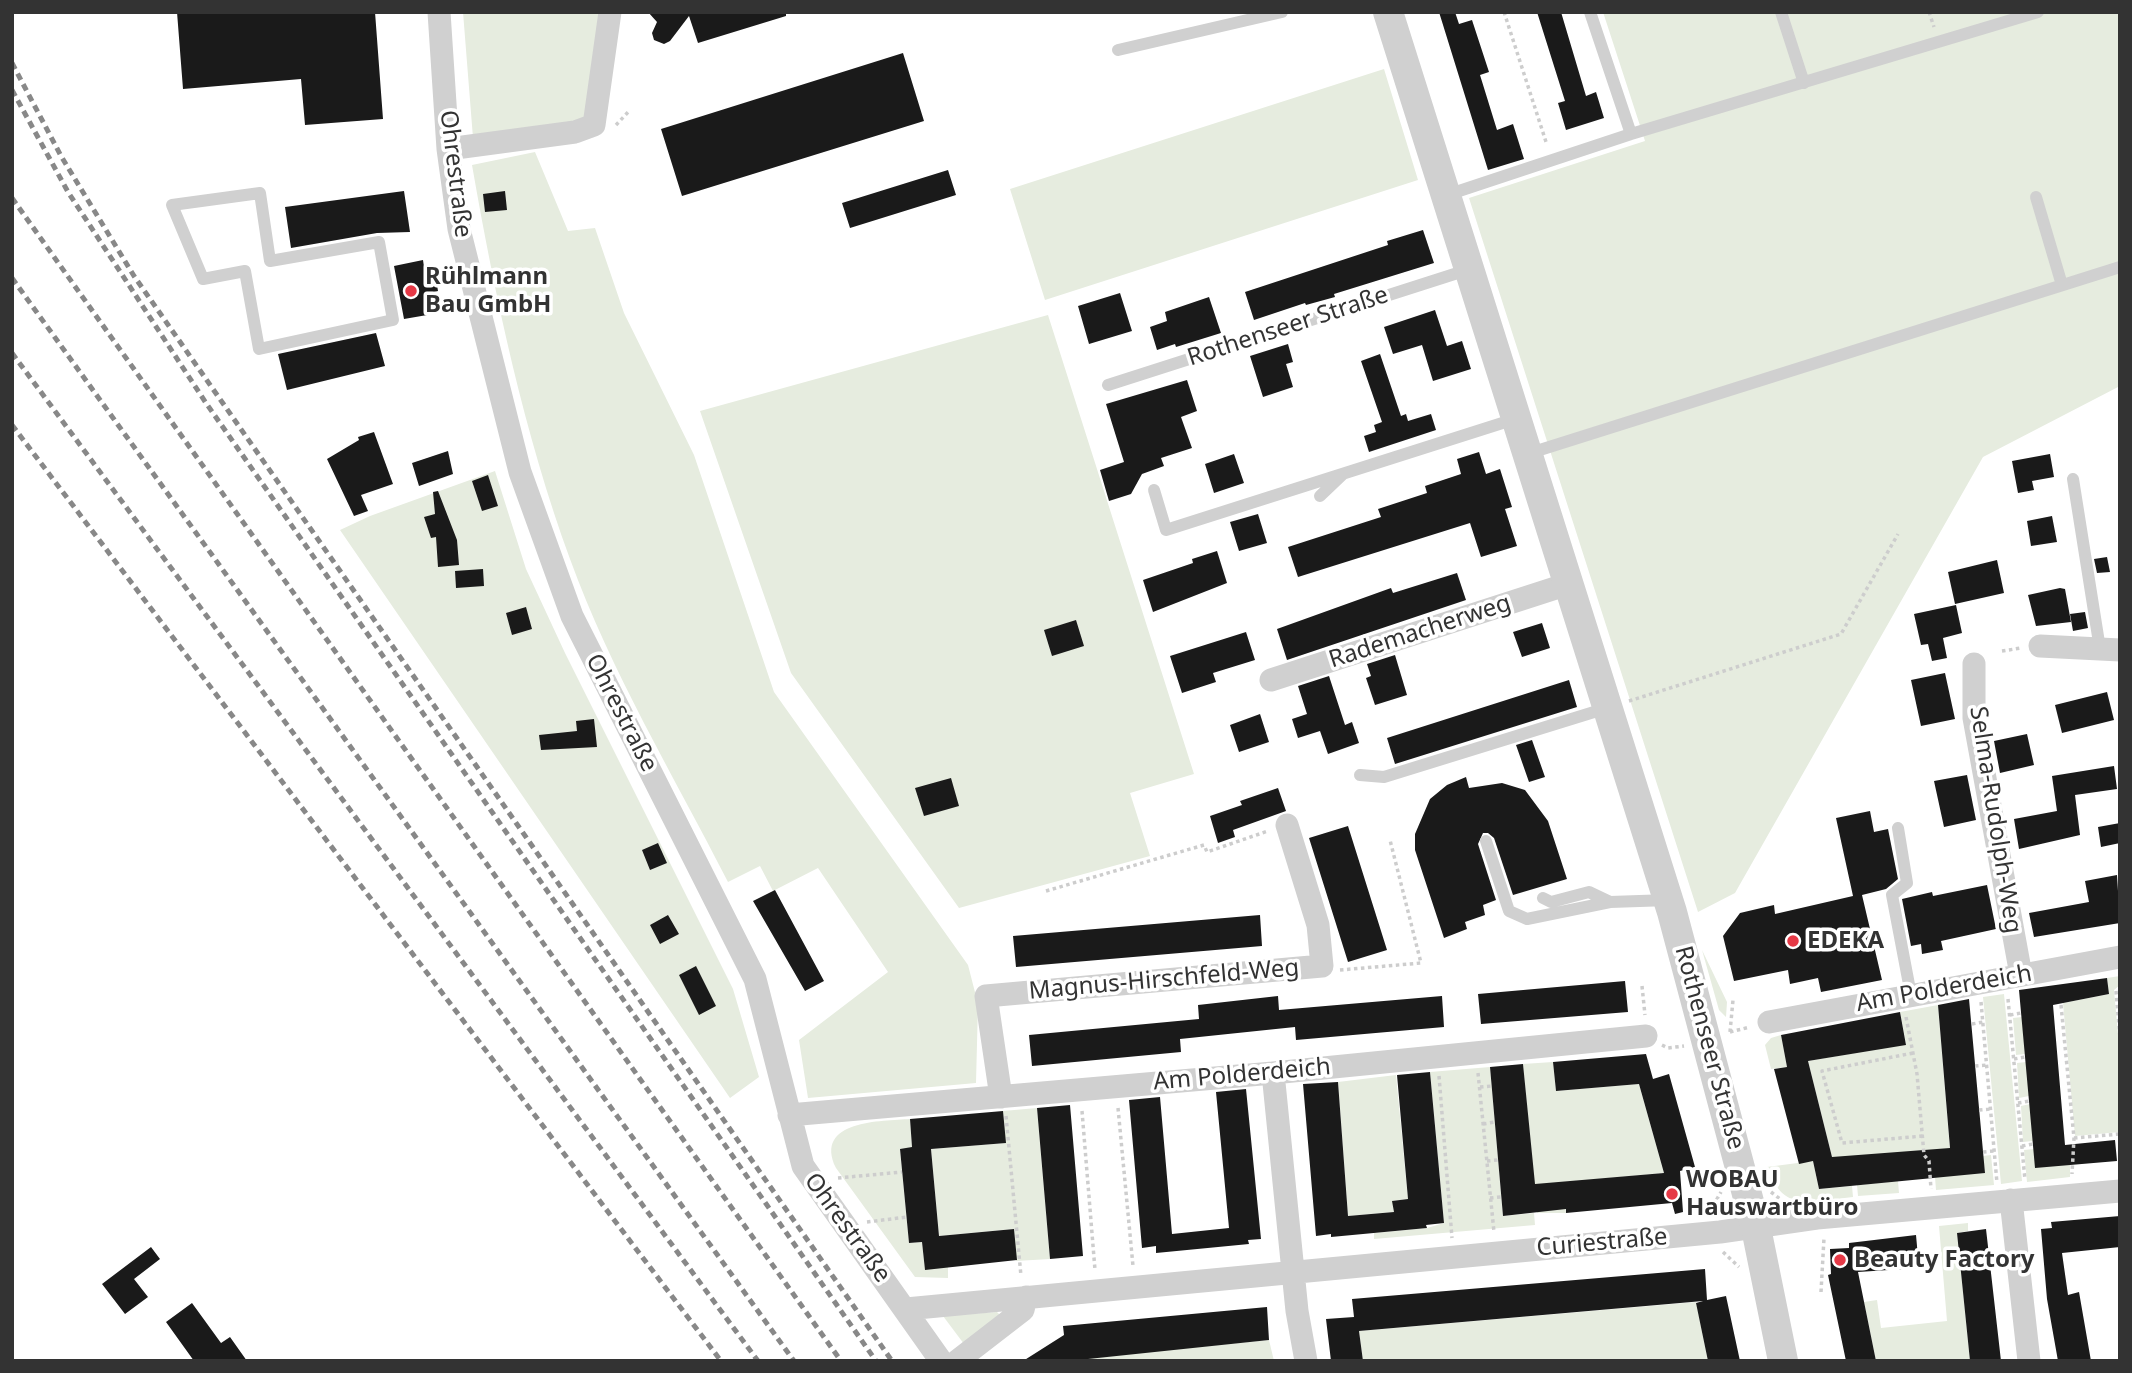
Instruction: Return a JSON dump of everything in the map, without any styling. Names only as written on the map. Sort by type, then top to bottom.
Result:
[{"type":"street","name":"Ohrestraße","points":[[439,12],[448,149],[459,229],[520,472],[572,616],[755,979],[789,1115],[808,1175],[941,1361]]},
{"type":"street","points":[[448,149],[575,132],[594,125],[610,12]]},
{"type":"street","name":"Rothenseer Straße","points":[[1388,12],[1669,900],[1756,1228],[1783,1361]]},
{"type":"street","name":"Rademacherweg","points":[[1271,680],[1568,584]]},
{"type":"street","points":[[2036,646],[2110,649]]},
{"type":"street","name":"Selma-Rudolph-Weg","points":[[1974,664],[1974,718],[2014,983]]},
{"type":"street","name":"Magnus-Hirschfeld-Weg","points":[[1002,1097],[986,996],[1322,966],[1318,925],[1287,825]]},
{"type":"street","name":"Am Polderdeich","points":[[1769,1022],[1908,1002],[2014,983],[2120,957]]},
{"type":"street","name":"Am Polderdeich","points":[[789,1115],[1273,1073],[1646,1036]]},
{"type":"street","points":[[1273,1073],[1293,1273],[1306,1361]]},
{"type":"street","points":[[2011,1191],[2029,1361]]},
{"type":"street","name":"Curiestraße","points":[[906,1309],[1024,1287],[1293,1273],[1756,1228],[1817,1218],[1933,1208],[2011,1191],[2120,1191]]},
{"type":"street","points":[[957,1361],[1023,1310],[1024,1287]]},
{"type":"lane","points":[[1118,50],[1282,12]]},
{"type":"lane","points":[[1590,12],[1631,134]]},
{"type":"lane","points":[[1781,12],[1804,83]]},
{"type":"lane","points":[[1445,196],[1631,134],[2038,12]]},
{"type":"lane","points":[[260,193],[270,261],[379,242],[393,320],[259,349],[245,271],[203,279],[172,205],[260,193]]},
{"type":"lane","points":[[2036,197],[2062,285]]},
{"type":"lane","points":[[1527,454],[2120,267]]},
{"type":"lane","name":"Rothenseer Straße","points":[[1108,385],[1468,270]]},
{"type":"lane","points":[[1154,490],[1166,530],[1516,419]]},
{"type":"lane","points":[[1320,496],[1344,473]]},
{"type":"lane","points":[[2073,480],[2110,649]]},
{"type":"lane","points":[[1360,775],[1384,777],[1607,708]]},
{"type":"lane","points":[[1898,828],[1907,883],[1892,895],[1908,1002]]},
{"type":"lane","points":[[1486,841],[1510,911],[1527,919],[1610,902],[1669,900]]},
{"type":"lane","points":[[1543,898],[1551,902],[1590,892],[1610,902]]},
{"type":"path","points":[[1504,12],[1551,161]]},
{"type":"path","points":[[1930,12],[1934,28]]},
{"type":"path","points":[[610,132],[630,110]]},
{"type":"path","points":[[1607,708],[1841,634],[1898,534]]},
{"type":"path","points":[[2002,651],[2036,646]]},
{"type":"path","points":[[1046,891],[1204,845],[1207,852],[1287,825]]},
{"type":"path","points":[[1322,966],[1332,971],[1422,962],[1390,840]]},
{"type":"path","points":[[2011,1191],[2022,1146],[2009,1015],[2014,983]]},
{"type":"path","points":[[1642,986],[1646,1036],[1668,1048],[1692,1044]]},
{"type":"path","points":[[2116,991],[2120,1038]]},
{"type":"path","points":[[1980,995],[1994,1151],[2011,1191]]},
{"type":"path","points":[[1908,1002],[1933,1208]]},
{"type":"path","points":[[2061,1005],[2074,1138],[2075,1154],[2070,1155],[2073,1182]]},
{"type":"path","points":[[2009,1015],[2021,1013]]},
{"type":"path","points":[[1972,1024],[1983,1022]]},
{"type":"path","points":[[1476,1052],[1494,1234]]},
{"type":"path","points":[[1913,1053],[1822,1071],[1842,1143],[1923,1136]]},
{"type":"path","points":[[1437,1056],[1452,1237]]},
{"type":"path","points":[[2013,1059],[2025,1057]]},
{"type":"path","points":[[1975,1066],[1987,1065]]},
{"type":"path","points":[[1479,1087],[1492,1086]]},
{"type":"path","points":[[1115,1087],[1133,1266]]},
{"type":"path","points":[[1080,1090],[1095,1270]]},
{"type":"path","points":[[1002,1097],[1024,1287]]},
{"type":"path","points":[[1433,1100],[1441,1100]]},
{"type":"path","points":[[2018,1103],[2030,1101]]},
{"type":"path","points":[[1979,1111],[1991,1109]]},
{"type":"path","points":[[1483,1124],[1495,1122]]},
{"type":"path","points":[[2074,1138],[2120,1134]]},
{"type":"path","points":[[2022,1146],[2033,1144]]},
{"type":"path","points":[[1437,1147],[1445,1147]]},
{"type":"path","points":[[1983,1152],[1994,1151]]},
{"type":"path","points":[[1487,1161],[1498,1160]]},
{"type":"path","points":[[834,1179],[902,1172]]},
{"type":"path","points":[[1716,1212],[1713,1206],[1726,1183]]},
{"type":"path","points":[[1441,1192],[1448,1191]]},
{"type":"path","points":[[1490,1198],[1502,1197]]},
{"type":"path","points":[[866,1222],[907,1217]]},
{"type":"path","points":[[1816,1237],[1825,1238],[1821,1292]]},
{"type":"path","points":[[1723,1252],[1745,1272]]},
{"type":"shaded area","points":[[463,12],[602,12],[587,120],[473,138]]},
{"type":"shaded area","points":[[1603,12],[2120,12],[2120,386],[1983,457],[1735,893],[1698,912],[1469,198],[1645,141]]},
{"type":"shaded area","points":[[1384,69],[1418,180],[1045,300],[1010,189]]},
{"type":"shaded area","points":[[535,152],[568,231],[595,228],[624,313],[694,455],[774,692],[968,965],[978,1004],[976,1083],[808,1098],[799,1040],[888,972],[818,868],[773,891],[760,866],[728,882],[644,723],[586,601],[554,511],[525,414],[501,314],[472,165]]},
{"type":"shaded area","points":[[1048,315],[1194,774],[1130,793],[1150,856],[959,908],[791,673],[700,411]]},
{"type":"shaded area","points":[[495,471],[526,569],[565,653],[733,989],[759,1077],[730,1098],[340,530],[370,516]]},
{"type":"shaded area","points":[[1702,950],[1727,1002],[1726,1017],[1719,1010]]},
{"type":"shaded area","points":[[2120,976],[2120,985],[2114,990],[2120,1056],[2120,1132],[2075,1136],[2063,1003],[2109,994],[2107,978]]},
{"type":"shaded area","points":[[2004,994],[2022,1181],[2001,1184],[1983,997]]},
{"type":"shaded area","points":[[1938,1005],[1952,1174],[1985,1173],[1983,1156],[1991,1155],[1994,1185],[1936,1190],[1935,1177],[1832,1157],[1808,1061],[1906,1044],[1900,1012]]},
{"type":"shaded area","points":[[2022,1017],[2025,1054],[2016,1055],[2013,1018]]},
{"type":"shaded area","points":[[1781,1035],[1787,1067],[1771,1069],[1765,1045],[1771,1038]]},
{"type":"shaded area","points":[[1553,1062],[1556,1091],[1639,1084],[1664,1173],[1564,1182],[1566,1213],[1537,1213],[1523,1064]]},
{"type":"shaded area","points":[[2026,1062],[2029,1096],[2019,1098],[2017,1063]]},
{"type":"shaded area","points":[[1490,1067],[1503,1216],[1534,1213],[1535,1225],[1374,1239],[1374,1233],[1427,1228],[1444,1223],[1430,1072]]},
{"type":"shaded area","points":[[1396,1075],[1408,1199],[1393,1201],[1394,1212],[1348,1216],[1338,1082]]},
{"type":"shaded area","points":[[2030,1104],[2033,1141],[2023,1142],[2021,1106]]},
{"type":"shaded area","points":[[1037,1108],[1050,1259],[1016,1261],[1014,1229],[939,1236],[931,1149],[1005,1143],[1003,1111]]},
{"type":"shaded area","points":[[910,1119],[912,1147],[900,1150],[909,1243],[922,1242],[925,1269],[948,1267],[948,1278],[915,1277],[836,1168],[831,1152],[834,1140],[854,1126]]},
{"type":"shaded area","points":[[2034,1149],[2070,1165],[2070,1177],[2027,1182],[2024,1150]]},
{"type":"shaded area","points":[[1813,1161],[1819,1189],[1852,1186],[1853,1197],[1812,1202],[1791,1199],[1782,1193],[1767,1167]]},
{"type":"shaded area","points":[[1898,1181],[1899,1193],[1858,1196],[1857,1185]]},
{"type":"shaded area","points":[[1968,1223],[1968,1231],[1957,1233],[1970,1361],[1876,1361],[1864,1302],[1877,1300],[1881,1328],[1947,1321],[1939,1226]]},
{"type":"shaded area","points":[[1696,1302],[1708,1361],[1363,1361],[1359,1331]]},
{"type":"shaded area","points":[[997,1312],[1001,1316],[964,1344],[943,1316]]},
{"type":"shaded area","points":[[1269,1340],[1274,1361],[1069,1359]]},
{"type":"building","points":[[177,12],[375,12],[383,119],[305,125],[301,79],[183,89]]},
{"type":"building","points":[[648,12],[786,12],[786,16],[698,43],[689,16],[670,41],[664,44],[654,40],[652,33],[657,22]]},
{"type":"building","points":[[1439,12],[1455,12],[1459,24],[1472,20],[1489,72],[1480,75],[1497,130],[1513,124],[1524,159],[1488,170]]},
{"type":"building","points":[[1537,12],[1561,12],[1586,96],[1596,92],[1604,118],[1566,130],[1558,103],[1565,101]]},
{"type":"building","points":[[903,53],[924,121],[682,196],[661,129]]},
{"type":"building","points":[[948,170],[956,195],[850,228],[842,203]]},
{"type":"building","points":[[404,191],[410,232],[377,233],[291,248],[285,207]]},
{"type":"building","points":[[505,191],[507,210],[485,212],[483,194]]},
{"type":"building","points":[[1423,230],[1434,263],[1334,294],[1335,297],[1306,305],[1305,303],[1254,320],[1245,292],[1388,245],[1387,241]]},
{"type":"building","points":[[423,260],[425,274],[435,273],[438,291],[429,293],[433,314],[404,319],[394,266]]},
{"type":"building","points":[[1120,293],[1132,331],[1089,344],[1078,306]]},
{"type":"building","points":[[1209,297],[1221,333],[1157,350],[1150,327],[1167,321],[1165,312]]},
{"type":"building","points":[[1435,310],[1447,346],[1462,341],[1471,369],[1433,381],[1422,345],[1393,354],[1384,327]]},
{"type":"building","points":[[376,333],[385,366],[287,390],[278,354]]},
{"type":"building","points":[[1288,344],[1293,362],[1286,364],[1293,387],[1263,397],[1250,356]]},
{"type":"building","points":[[1380,354],[1401,416],[1406,414],[1408,421],[1431,414],[1436,430],[1369,452],[1364,436],[1376,432],[1374,425],[1382,422],[1361,361]]},
{"type":"building","points":[[1187,380],[1197,411],[1181,417],[1192,448],[1161,458],[1164,466],[1142,474],[1131,494],[1109,501],[1100,470],[1124,462],[1106,404]]},
{"type":"building","points":[[374,432],[393,484],[361,495],[368,511],[354,516],[327,459],[359,440],[358,437]]},
{"type":"building","points":[[448,451],[453,474],[419,486],[412,463]]},
{"type":"building","points":[[1479,452],[1486,474],[1500,469],[1512,507],[1505,509],[1517,546],[1481,557],[1470,523],[1298,577],[1288,547],[1381,517],[1378,509],[1427,493],[1425,486],[1461,474],[1457,459]]},
{"type":"building","points":[[1234,454],[1244,483],[1214,493],[1205,464]]},
{"type":"building","points":[[2050,454],[2054,477],[2032,481],[2034,490],[2018,493],[2012,461]]},
{"type":"building","points":[[488,475],[498,506],[482,511],[472,481]]},
{"type":"building","points":[[438,491],[457,540],[459,565],[438,567],[436,537],[431,538],[424,517],[435,514],[433,492]]},
{"type":"building","points":[[1258,514],[1267,543],[1239,551],[1230,522]]},
{"type":"building","points":[[2052,516],[2057,542],[2031,546],[2027,521]]},
{"type":"building","points":[[1217,551],[1227,583],[1153,612],[1143,580],[1193,563],[1192,559]]},
{"type":"building","points":[[2107,557],[2110,572],[2097,573],[2094,559]]},
{"type":"building","points":[[1997,560],[2004,593],[1955,604],[1948,572]]},
{"type":"building","points":[[483,569],[484,586],[456,588],[455,571]]},
{"type":"building","points":[[1457,573],[1466,600],[1287,660],[1277,629],[1391,588],[1393,593]]},
{"type":"building","points":[[2065,589],[2071,622],[2036,626],[2028,595]]},
{"type":"building","points":[[1956,605],[1962,633],[1943,638],[1947,658],[1932,661],[1928,644],[1921,645],[1914,614]]},
{"type":"building","points":[[526,607],[532,629],[512,635],[506,613]]},
{"type":"building","points":[[2085,612],[2088,628],[2073,631],[2070,614]]},
{"type":"building","points":[[1076,620],[1084,646],[1052,656],[1044,630]]},
{"type":"building","points":[[1542,623],[1550,648],[1522,657],[1513,632]]},
{"type":"building","points":[[1246,632],[1255,660],[1213,673],[1216,682],[1182,693],[1170,656]]},
{"type":"building","points":[[1395,655],[1407,695],[1375,705],[1366,678],[1371,676],[1367,664]]},
{"type":"building","points":[[1945,673],[1955,719],[1921,726],[1911,680]]},
{"type":"building","points":[[1329,676],[1345,725],[1352,722],[1359,743],[1328,754],[1320,731],[1298,738],[1292,719],[1307,714],[1298,686]]},
{"type":"building","points":[[1569,680],[1577,707],[1395,764],[1387,738]]},
{"type":"building","points":[[2107,692],[2114,720],[2062,733],[2055,705]]},
{"type":"building","points":[[1260,714],[1269,742],[1239,752],[1230,725]]},
{"type":"building","points":[[594,719],[597,747],[541,750],[539,735],[577,731],[576,721]]},
{"type":"building","points":[[2027,734],[2034,765],[2000,773],[1994,741]]},
{"type":"building","points":[[1532,740],[1545,777],[1529,782],[1516,745]]},
{"type":"building","points":[[2114,766],[2117,789],[2075,795],[2080,835],[2019,849],[2014,819],[2057,811],[2052,776]]},
{"type":"building","points":[[1967,775],[1976,820],[1944,827],[1934,781]]},
{"type":"building","points":[[1466,777],[1469,788],[1502,783],[1525,790],[1548,821],[1567,879],[1513,895],[1494,838],[1483,833],[1478,844],[1496,900],[1483,905],[1485,915],[1465,922],[1467,929],[1444,938],[1415,850],[1415,834],[1430,799],[1447,785]]},
{"type":"building","points":[[951,778],[959,806],[924,816],[915,788]]},
{"type":"building","points":[[1278,788],[1286,811],[1233,830],[1235,837],[1218,843],[1210,816],[1242,805],[1240,801]]},
{"type":"building","points":[[1870,811],[1874,832],[1888,829],[1898,879],[1886,889],[1862,895],[1882,980],[1821,992],[1818,978],[1790,984],[1788,970],[1734,981],[1723,936],[1740,913],[1774,905],[1775,914],[1853,896],[1836,818]]},
{"type":"building","points":[[2120,823],[2120,843],[2101,847],[2098,827]]},
{"type":"building","points":[[1348,826],[1387,950],[1348,962],[1309,838]]},
{"type":"building","points":[[658,843],[667,863],[650,870],[642,850]]},
{"type":"building","points":[[2117,875],[2120,923],[2034,937],[2029,913],[2089,902],[2085,881]]},
{"type":"building","points":[[1987,885],[1996,929],[1941,941],[1943,950],[1922,954],[1921,944],[1911,946],[1902,899]]},
{"type":"building","points":[[775,890],[824,981],[805,991],[753,901]]},
{"type":"building","points":[[668,915],[679,934],[660,944],[650,925]]},
{"type":"building","points":[[1260,915],[1262,946],[1016,967],[1013,936]]},
{"type":"building","points":[[696,966],[716,1006],[699,1015],[679,975]]},
{"type":"building","points":[[2107,978],[2109,994],[2053,1005],[2065,1145],[2115,1140],[2117,1161],[2035,1168],[2019,990]]},
{"type":"building","points":[[1625,981],[1628,1012],[1481,1024],[1478,994]]},
{"type":"building","points":[[1278,996],[1279,1010],[1442,996],[1444,1027],[1296,1040],[1295,1027],[1180,1039],[1181,1052],[1032,1066],[1029,1035],[1199,1019],[1198,1005]]},
{"type":"building","points":[[1969,999],[1985,1173],[1819,1189],[1813,1161],[1799,1164],[1774,1069],[1787,1067],[1781,1035],[1900,1012],[1906,1045],[1808,1061],[1832,1157],[1950,1148],[1938,1005]]},
{"type":"building","points":[[1646,1054],[1653,1079],[1669,1074],[1695,1167],[1680,1171],[1683,1212],[1675,1214],[1672,1203],[1566,1213],[1566,1209],[1503,1216],[1490,1067],[1523,1064],[1535,1184],[1664,1173],[1639,1084],[1556,1091],[1553,1062]]},
{"type":"building","points":[[1430,1072],[1444,1223],[1426,1225],[1427,1228],[1316,1236],[1303,1084],[1338,1082],[1348,1216],[1394,1212],[1392,1201],[1408,1199],[1397,1075]]},
{"type":"building","points":[[1246,1089],[1261,1239],[1248,1240],[1249,1244],[1156,1253],[1156,1246],[1142,1248],[1129,1100],[1160,1097],[1172,1234],[1229,1228],[1216,1092]]},
{"type":"building","points":[[1070,1105],[1083,1256],[1050,1259],[1037,1108]]},
{"type":"building","points":[[1003,1111],[1006,1143],[931,1149],[939,1236],[1014,1229],[1017,1260],[925,1270],[922,1242],[909,1243],[900,1149],[912,1147],[910,1119]]},
{"type":"building","points":[[2120,1216],[2120,1247],[2062,1253],[2068,1295],[2079,1292],[2091,1361],[2058,1361],[2047,1299],[2041,1229],[2052,1228],[2051,1222]]},
{"type":"building","points":[[1986,1229],[2001,1361],[1970,1361],[1957,1233]]},
{"type":"building","points":[[1916,1235],[1919,1268],[1858,1272],[1876,1361],[1846,1361],[1828,1275],[1831,1274],[1830,1249],[1849,1248],[1849,1243]]},
{"type":"building","points":[[151,1247],[160,1259],[134,1279],[148,1297],[125,1314],[102,1284]]},
{"type":"building","points":[[1705,1269],[1707,1300],[1726,1296],[1740,1361],[1708,1361],[1696,1303],[1703,1301],[1359,1331],[1363,1361],[1331,1361],[1326,1319],[1354,1317],[1352,1299]]},
{"type":"building","points":[[192,1303],[221,1343],[230,1337],[247,1361],[194,1361],[166,1322]]},
{"type":"building","points":[[1267,1307],[1269,1340],[1069,1361],[1023,1361],[1064,1335],[1063,1326]]},
{"type":"railway","points":[[12,63],[61,156],[134,276],[892,1361]]},
{"type":"railway","points":[[12,90],[68,192],[206,403],[876,1361]]},
{"type":"railway","points":[[12,198],[841,1361]]},
{"type":"railway","points":[[12,278],[794,1361]]},
{"type":"railway","points":[[12,353],[758,1361]]},
{"type":"railway","points":[[12,425],[721,1361]]},
{"type":"place","name":"Rühlmann Bau GmbH","points":[[411,291]]},
{"type":"place","name":"EDEKA","points":[[1793,941]]},
{"type":"place","name":"WOBAU Hauswartbüro","points":[[1672,1194]]},
{"type":"place","name":"Beauty Factory","points":[[1840,1260]]}]
